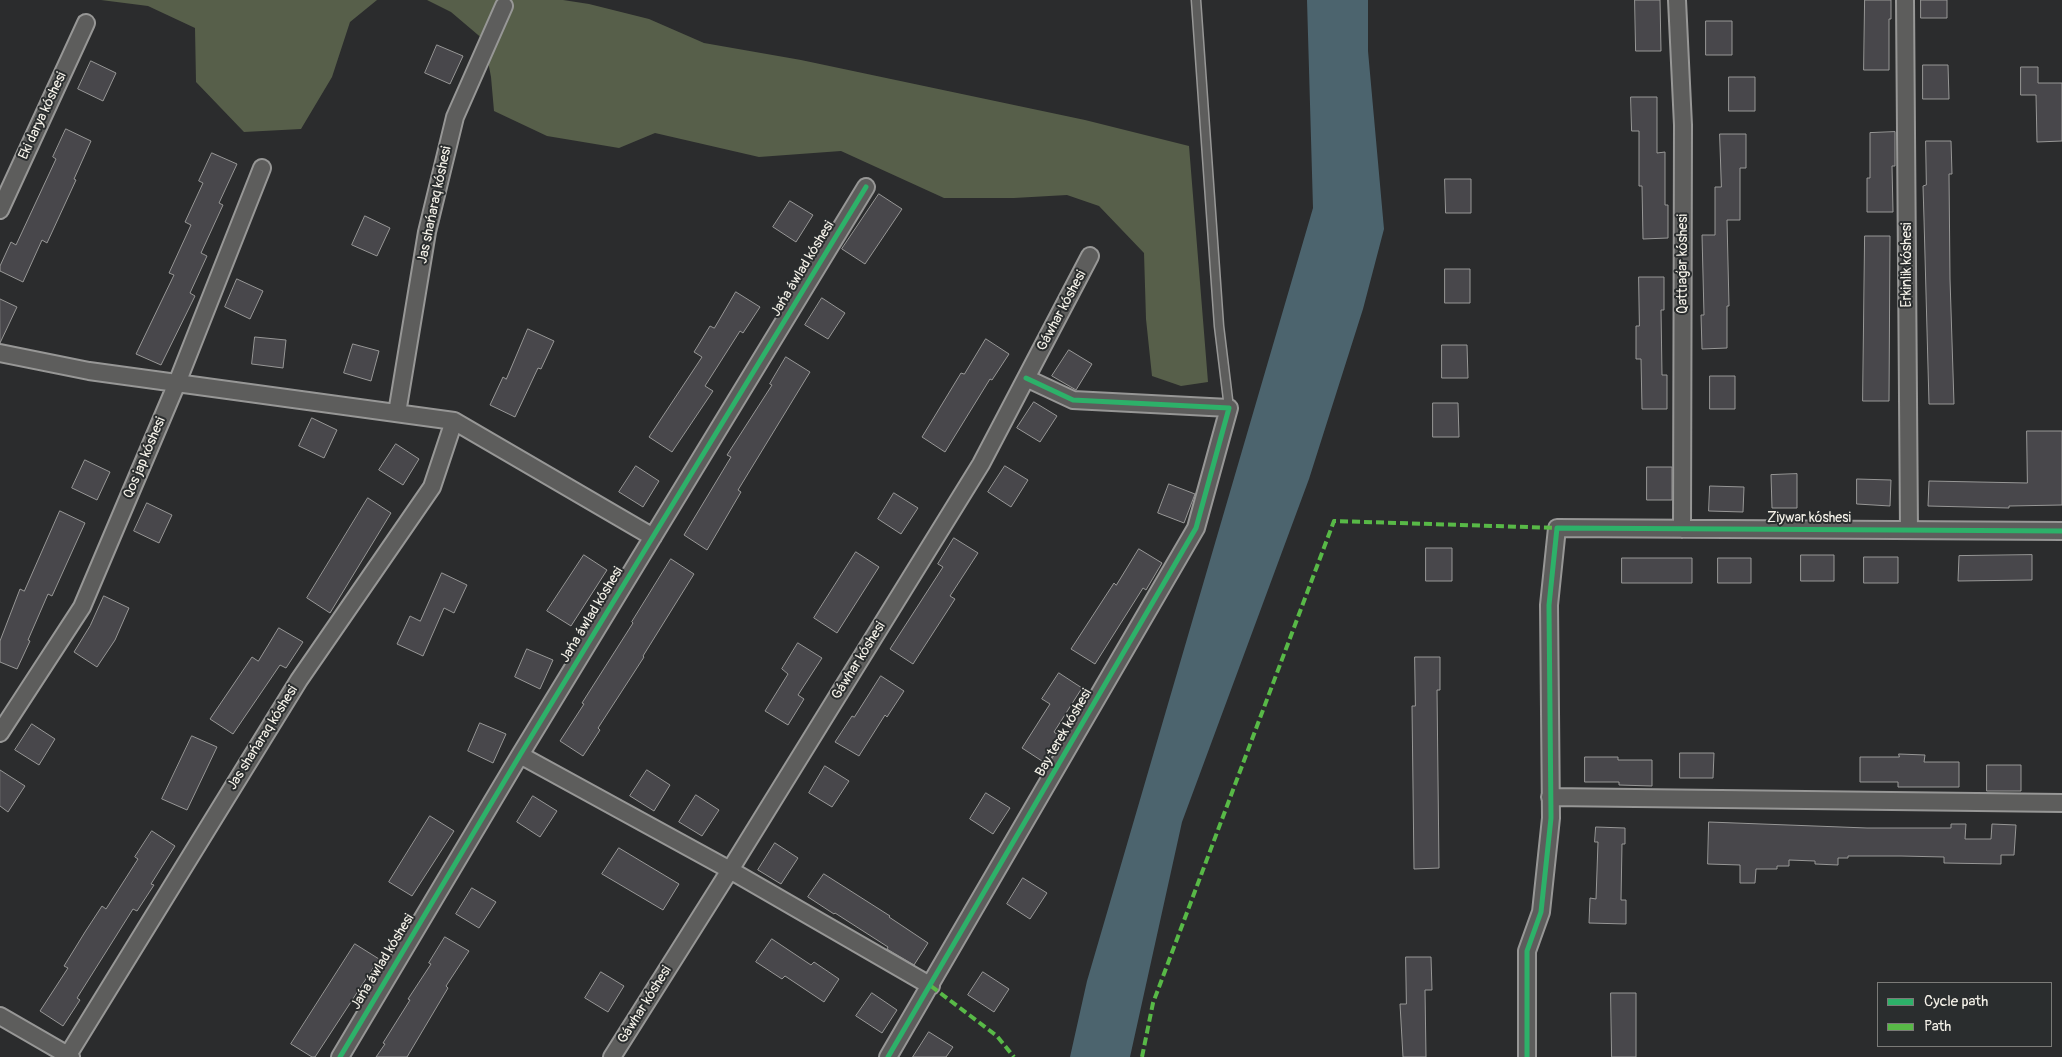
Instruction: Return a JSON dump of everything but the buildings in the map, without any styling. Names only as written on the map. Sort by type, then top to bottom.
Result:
[{"type":"street","name":"Qattıaǵar kóshesi","points":[[1677,0],[1683,125],[1682,529]]},
{"type":"street","name":"Erkinlik kóshesi","points":[[1905,0],[1909,530]]},
{"type":"street","name":"Jas shańaraq kóshesi","points":[[397,413],[427,232],[455,117],[504,6]]},
{"type":"street","name":"Eki darya kóshesi","points":[[0,210],[86,23]]},
{"type":"street","name":"Qos jap kóshesi","points":[[0,733],[82,607],[177,383],[262,168]]},
{"type":"street","name":"Jańa áwlad kóshesi","points":[[340,1057],[520,755],[866,187]]},
{"type":"street","name":"Gáwhar kóshesi","points":[[612,1057],[981,464],[1090,256]]},
{"type":"street","points":[[0,353],[89,371],[454,421],[653,537]]},
{"type":"street","points":[[1026,378],[1073,400],[1229,408]]},
{"type":"street","name":"Bay terek kóshesi","points":[[888,1057],[1196,528],[1229,408]]},
{"type":"street","name":"Jas shańaraq kóshesi","points":[[70,1056],[299,680],[432,487],[454,421]]},
{"type":"street","name":"Ziywar kóshesi","points":[[1550,797],[1549,605],[1557,528],[2062,531]]},
{"type":"street","points":[[520,755],[730,870],[930,986]]},
{"type":"street","points":[[1527,1057],[1527,951],[1541,912],[1551,818],[1550,797],[2062,803]]},
{"type":"street","points":[[0,1016],[70,1056]]},
{"type":"lane","points":[[1196,0],[1219,326],[1229,408]]},
{"type":"green space","points":[[101,0],[377,0],[350,22],[332,77],[301,129],[244,132],[196,82],[195,28],[148,6]]},
{"type":"green space","points":[[427,0],[563,0],[589,4],[649,19],[704,43],[801,60],[1085,120],[1189,146],[1208,382],[1181,386],[1152,376],[1146,319],[1144,253],[1099,206],[1067,195],[1014,198],[944,198],[841,151],[759,157],[655,133],[619,148],[547,136],[494,111],[491,77],[484,40],[451,12]]},
{"type":"water","points":[[1307,0],[1368,0],[1368,51],[1384,229],[1363,309],[1309,479],[1182,822],[1130,1057],[1070,1057],[1087,981],[1313,208]]},
{"type":"marked path","points":[[1142,1057],[1153,1003],[1334,521],[1557,528]]},
{"type":"marked path","points":[[931,986],[997,1036],[1014,1057]]},
{"type":"cycle path","points":[[340,1057],[520,755],[866,187]]},
{"type":"cycle path","points":[[888,1057],[1196,528],[1229,408],[1073,400],[1026,378]]},
{"type":"cycle path","points":[[1527,1057],[1527,951],[1541,912],[1551,818],[1549,605],[1557,528],[2062,531]]}]
